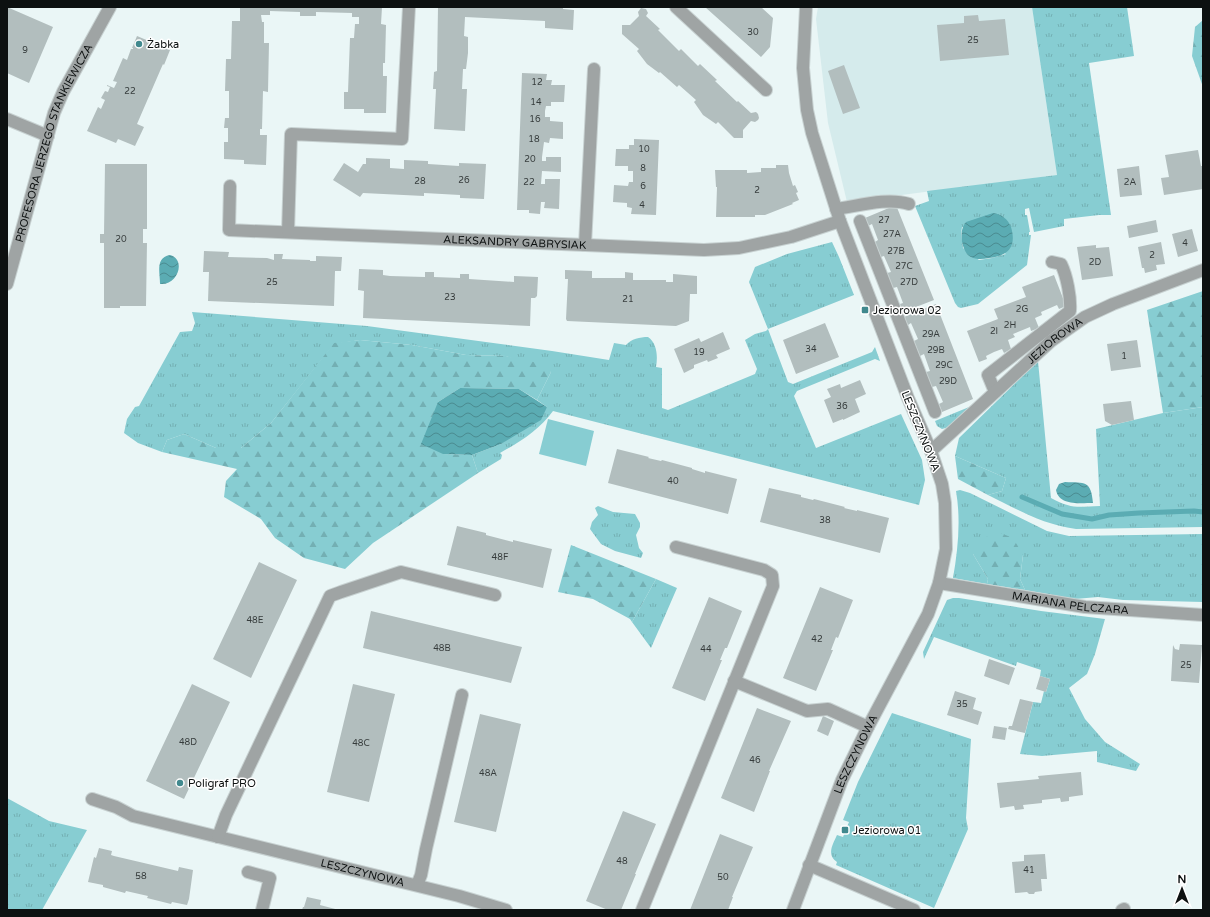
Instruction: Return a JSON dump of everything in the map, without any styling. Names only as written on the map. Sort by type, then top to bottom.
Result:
[{"type":"street","name":"PROFESORA JERZEGO STANKIEWICZA","points":[[7,284],[54,112],[110,7]]},
{"type":"street","points":[[288,232],[291,134],[402,139],[409,7]]},
{"type":"street","points":[[676,7],[766,90]]},
{"type":"street","name":"LESZCZYNOWA","points":[[793,910],[842,780],[868,727],[928,614],[940,583],[946,549],[945,503],[942,484],[931,451],[908,398],[840,221],[812,133],[807,110],[803,68],[806,7]]},
{"type":"street","points":[[585,245],[594,69]]},
{"type":"street","points":[[7,119],[48,136]]},
{"type":"street","name":"ALEKSANDRY GABRYSIAK","points":[[230,186],[229,230],[704,250],[739,248],[790,237],[840,221]]},
{"type":"street","points":[[836,209],[887,201],[899,201],[909,204]]},
{"type":"street","points":[[860,221],[935,412]]},
{"type":"street","points":[[995,392],[988,375],[1070,311],[1064,270],[1061,264],[1052,262]]},
{"type":"street","name":"JEZIOROWA","points":[[931,451],[1051,341],[1085,317],[1113,304],[1203,270]]},
{"type":"street","points":[[908,398],[927,390]]},
{"type":"street","points":[[642,910],[773,586],[772,575],[764,570],[676,547]]},
{"type":"street","points":[[218,838],[230,808],[330,596],[401,572],[495,595]]},
{"type":"street","name":"MARIANA PELCZARA","points":[[940,583],[1085,607],[1203,615]]},
{"type":"street","points":[[734,681],[807,711],[828,709],[868,727]]},
{"type":"street","points":[[417,885],[421,875],[462,695]]},
{"type":"street","name":"LESZCZYNOWA","points":[[92,799],[116,807],[133,816],[218,838],[417,885],[506,910]]},
{"type":"street","points":[[809,865],[914,910]]},
{"type":"street","points":[[248,872],[270,878],[262,910]]},
{"type":"shaded area","points":[[818,7],[1032,7],[1057,175],[847,202],[828,123],[816,19]]},
{"type":"green space","points":[[1032,7],[1127,7],[1134,56],[1089,63],[1111,215],[1064,219],[1064,226],[1034,232],[1029,208],[1025,209],[1025,215],[1027,215],[1030,232],[1029,235],[1031,235],[1027,265],[978,304],[961,308],[958,307],[915,206],[929,201],[927,191],[1057,175]],"holes":[[[962,227],[1006,254],[979,260],[963,248],[961,234]]]},
{"type":"green space","points":[[1203,20],[1203,87],[1192,56],[1195,27]]},
{"type":"green space","points":[[832,242],[854,295],[768,329],[749,282],[755,267],[787,254]]},
{"type":"green space","points":[[1203,291],[1203,407],[1163,413],[1147,310]]},
{"type":"green space","points":[[192,312],[367,326],[609,360],[614,343],[626,345],[630,341],[642,337],[648,337],[655,346],[657,359],[656,367],[662,368],[662,408],[668,410],[755,374],[757,369],[745,340],[768,329],[788,382],[793,384],[872,352],[875,347],[880,361],[875,359],[797,391],[794,396],[816,448],[901,414],[922,460],[925,480],[919,505],[553,411],[542,424],[529,435],[500,453],[502,455],[501,459],[478,473],[472,455],[501,444],[547,407],[537,400],[551,372],[506,356],[466,355],[412,345],[360,340],[334,344],[271,423],[241,448],[216,448],[184,434],[167,440],[162,452],[138,443],[124,433],[127,419],[135,407],[139,406],[180,332],[192,331],[195,323]]},
{"type":"green space","points":[[360,340],[412,345],[466,355],[506,356],[543,364],[551,372],[537,400],[519,389],[460,388],[438,402],[443,454],[472,455],[478,473],[373,543],[345,569],[304,558],[275,538],[261,519],[224,497],[226,481],[237,469],[162,452],[167,440],[184,434],[216,448],[241,448],[271,423],[334,343]]},
{"type":"green space","points":[[1038,361],[1051,498],[1069,506],[1100,506],[1096,429],[1163,413],[1203,407],[1203,527],[1076,529],[1063,527],[1041,520],[988,495],[1002,491],[1006,478],[955,456],[959,438]]},
{"type":"green space","points":[[974,405],[949,427],[942,429],[937,426],[935,421]]},
{"type":"green space","points":[[548,419],[594,431],[586,466],[539,454]]},
{"type":"green space","points":[[955,456],[1006,478],[1002,491],[988,495],[958,479]]},
{"type":"green space","points":[[960,490],[970,493],[1047,531],[1069,536],[1203,534],[1203,602],[1123,600],[1098,597],[1075,599],[1025,590],[1020,579],[1023,555],[973,554],[988,579],[987,584],[953,578],[958,534],[958,502],[956,491]]},
{"type":"green space","points":[[598,506],[613,512],[635,514],[640,523],[640,527],[636,535],[639,548],[643,553],[641,558],[615,551],[601,544],[590,529],[592,522],[598,515],[595,508]]},
{"type":"green space","points":[[998,532],[1013,538],[1023,555],[1020,579],[1025,590],[987,584],[988,579],[973,554],[984,538]]},
{"type":"green space","points":[[571,545],[656,579],[632,622],[630,619],[593,599],[558,592]]},
{"type":"green space","points":[[656,579],[677,588],[651,648],[632,622]]},
{"type":"green space","points":[[953,598],[1105,619],[1095,654],[1087,674],[1069,688],[1085,719],[1105,742],[1140,764],[1136,771],[1097,762],[1097,751],[1042,756],[1020,754],[1033,702],[1041,703],[1044,691],[1046,692],[1050,679],[1040,676],[1041,670],[1017,662],[1016,666],[934,637],[924,659],[923,652],[947,600]]},
{"type":"green space","points":[[892,713],[971,739],[966,818],[968,829],[934,908],[836,865],[837,862],[831,853],[831,849],[837,835],[843,837],[849,822],[843,820],[858,782]]},
{"type":"green space","points":[[7,798],[49,821],[87,830],[42,910],[7,910]]},
{"type":"water","points":[[993,213],[1004,217],[1010,224],[1013,234],[1012,245],[1006,253],[996,257],[976,259],[969,256],[962,244],[963,227],[966,222]]},
{"type":"water","points":[[170,255],[178,262],[178,272],[171,281],[166,284],[160,284],[160,262],[162,259]]},
{"type":"water","points":[[460,388],[519,389],[547,407],[541,420],[501,444],[472,455],[443,454],[421,444],[438,402]]},
{"type":"water","points":[[1065,482],[1078,482],[1086,484],[1091,490],[1093,503],[1076,503],[1061,499],[1056,490],[1059,484]]},
{"type":"building","points":[[7,7],[53,27],[29,83],[7,73]]},
{"type":"building","points":[[240,7],[382,7],[381,24],[386,25],[385,63],[383,63],[383,76],[387,76],[386,113],[364,113],[364,109],[344,109],[344,92],[348,92],[350,38],[354,38],[355,24],[359,24],[359,17],[352,17],[352,13],[316,12],[316,16],[300,16],[300,12],[270,11],[270,15],[261,15],[262,22],[264,22],[264,43],[269,43],[268,92],[263,91],[262,129],[260,129],[260,135],[267,135],[266,165],[244,164],[244,160],[224,159],[224,142],[228,142],[228,128],[224,128],[225,118],[229,118],[229,91],[225,91],[226,59],[231,59],[232,21],[240,21]]},
{"type":"building","points":[[438,7],[563,7],[563,9],[574,10],[573,30],[545,28],[545,21],[465,17],[464,36],[468,37],[468,53],[466,69],[463,69],[462,89],[467,89],[465,131],[434,129],[436,89],[433,89],[434,72],[437,71]]},
{"type":"building","points":[[705,7],[761,7],[773,18],[770,47],[761,57]]},
{"type":"building","points":[[641,8],[646,9],[648,13],[646,16],[660,29],[658,30],[679,51],[681,49],[698,66],[700,64],[737,102],[738,101],[751,113],[756,112],[758,114],[758,120],[755,122],[751,121],[743,130],[743,138],[734,138],[718,122],[716,124],[703,115],[694,102],[696,100],[679,85],[677,87],[660,72],[659,73],[647,64],[637,51],[639,49],[622,34],[622,25],[630,25],[639,16],[638,12]]},
{"type":"building","points":[[978,15],[979,21],[1005,19],[1009,55],[940,61],[937,25],[964,23],[964,16]]},
{"type":"building","points":[[137,36],[170,50],[137,124],[144,127],[135,146],[118,139],[116,143],[87,131],[98,107],[101,109],[105,100],[101,98],[105,91],[108,92],[110,87],[107,85],[114,88],[117,82],[113,81],[123,58],[127,60],[131,49],[133,49],[132,48]]},
{"type":"building","points":[[844,65],[860,108],[843,114],[828,71]]},
{"type":"building","points":[[522,73],[547,74],[546,80],[552,80],[551,85],[565,85],[564,102],[551,102],[551,106],[546,106],[545,111],[545,117],[550,117],[550,121],[563,122],[563,139],[550,138],[549,143],[544,142],[542,157],[542,161],[546,161],[546,157],[561,157],[561,172],[542,171],[541,184],[545,184],[545,179],[560,179],[559,209],[544,208],[545,202],[541,202],[540,214],[529,213],[529,210],[517,210]]},
{"type":"building","points":[[634,139],[659,140],[656,215],[631,214],[632,208],[627,207],[627,203],[613,202],[614,185],[628,186],[629,182],[633,182],[633,171],[628,171],[628,166],[615,166],[616,149],[629,149],[629,145],[634,145]]},
{"type":"building","points":[[1198,150],[1201,166],[1203,166],[1203,189],[1164,195],[1161,178],[1169,177],[1165,155]]},
{"type":"building","points":[[366,158],[390,159],[390,168],[404,169],[404,160],[428,161],[428,164],[459,166],[459,163],[486,164],[484,199],[460,198],[460,195],[424,193],[424,196],[363,193],[360,197],[333,180],[344,163],[358,172],[363,164],[366,164]]},
{"type":"building","points":[[105,164],[147,164],[147,229],[143,229],[143,243],[147,243],[146,306],[120,306],[120,308],[104,308],[104,243],[100,243],[100,234],[104,234]]},
{"type":"building","points":[[776,165],[788,165],[793,186],[795,185],[799,200],[792,203],[793,204],[765,215],[755,215],[755,217],[716,217],[717,187],[715,170],[747,170],[747,173],[761,172],[761,168],[776,168]]},
{"type":"building","points":[[1139,166],[1142,195],[1120,197],[1117,169]]},
{"type":"building","points":[[896,205],[934,300],[903,312],[900,304],[903,303],[897,287],[893,288],[887,273],[891,272],[884,256],[881,257],[875,242],[878,240],[872,224],[868,226],[865,218]]},
{"type":"building","points":[[1156,220],[1158,232],[1129,238],[1127,226]]},
{"type":"building","points":[[1192,229],[1198,251],[1178,257],[1172,234]]},
{"type":"building","points":[[1161,242],[1165,264],[1156,265],[1157,270],[1145,273],[1144,268],[1142,268],[1138,247]]},
{"type":"building","points":[[1096,245],[1096,248],[1109,247],[1113,276],[1082,280],[1077,247]]},
{"type":"building","points":[[204,251],[229,252],[228,257],[267,258],[274,260],[274,254],[283,254],[282,259],[310,261],[316,261],[316,256],[342,257],[341,271],[335,271],[334,306],[208,301],[209,272],[203,272]]},
{"type":"building","points":[[359,269],[383,270],[383,275],[390,276],[425,277],[425,272],[434,272],[434,277],[460,278],[460,274],[469,274],[469,279],[514,282],[514,276],[538,277],[537,296],[535,298],[531,298],[530,326],[363,318],[364,291],[358,290]]},
{"type":"building","points":[[565,270],[592,271],[592,278],[625,278],[625,272],[633,273],[633,280],[666,280],[666,282],[673,282],[673,274],[697,276],[697,294],[690,294],[689,321],[676,326],[567,321],[568,279],[565,279]]},
{"type":"building","points":[[1054,275],[1066,306],[1059,309],[1057,305],[1041,312],[1042,315],[1035,318],[1039,328],[1031,331],[1030,327],[1013,334],[1015,337],[1008,340],[1011,349],[1004,353],[1002,349],[994,352],[986,356],[987,359],[979,362],[967,331],[998,319],[994,309],[1026,297],[1022,287]]},
{"type":"building","points":[[936,304],[973,399],[942,412],[939,404],[943,402],[936,386],[932,387],[926,372],[930,371],[924,354],[920,356],[914,341],[918,339],[911,323],[908,325],[904,317]]},
{"type":"building","points":[[825,323],[839,357],[796,374],[783,340]]},
{"type":"building","points":[[723,332],[730,349],[716,355],[718,358],[694,365],[694,368],[684,373],[674,349],[699,338],[701,342]]},
{"type":"building","points":[[1137,340],[1141,367],[1111,371],[1107,344]]},
{"type":"building","points":[[860,380],[866,394],[855,399],[860,412],[833,423],[824,400],[831,397],[827,389],[840,384],[841,388]]},
{"type":"building","points":[[1131,401],[1134,420],[1112,425],[1105,421],[1103,404]]},
{"type":"building","points":[[617,449],[692,468],[705,473],[705,471],[737,479],[728,514],[608,483]]},
{"type":"building","points":[[769,488],[801,495],[801,497],[845,507],[844,508],[889,518],[880,553],[760,522]]},
{"type":"building","points":[[457,526],[486,533],[486,535],[513,542],[513,540],[552,549],[543,588],[447,565]]},
{"type":"building","points":[[259,562],[297,580],[251,678],[213,659]]},
{"type":"building","points":[[820,587],[853,600],[838,638],[836,637],[831,650],[833,650],[816,691],[783,678]]},
{"type":"building","points":[[709,597],[742,611],[727,648],[725,648],[720,660],[722,660],[705,701],[672,688]]},
{"type":"building","points":[[371,611],[522,647],[511,683],[363,648]]},
{"type":"building","points":[[1180,644],[1202,645],[1199,683],[1171,681],[1173,645],[1175,649],[1179,650]]},
{"type":"building","points":[[989,659],[1015,668],[1009,685],[984,676]]},
{"type":"building","points":[[1040,676],[1050,679],[1046,692],[1036,689]]},
{"type":"building","points":[[192,684],[230,702],[184,799],[146,781]]},
{"type":"building","points":[[353,684],[395,694],[369,802],[327,792]]},
{"type":"building","points":[[955,691],[976,698],[973,709],[982,712],[978,725],[947,715]]},
{"type":"building","points":[[1020,699],[1033,702],[1025,733],[1008,729],[1009,726],[1012,726]]},
{"type":"building","points":[[757,708],[791,721],[769,771],[754,812],[721,798]]},
{"type":"building","points":[[480,714],[521,724],[496,832],[454,822]]},
{"type":"building","points":[[823,716],[834,721],[828,736],[817,731]]},
{"type":"building","points":[[994,726],[1007,728],[1005,740],[992,738]]},
{"type":"building","points":[[1081,772],[1083,795],[1069,797],[1069,801],[1061,802],[1060,798],[1042,800],[1042,803],[1023,805],[1024,809],[1015,810],[1014,806],[1000,808],[997,783],[1039,779],[1038,776]]},
{"type":"building","points":[[623,811],[656,824],[621,910],[608,910],[586,901]]},
{"type":"building","points":[[720,834],[753,847],[728,910],[690,910]]},
{"type":"building","points":[[99,848],[112,851],[111,855],[114,856],[178,871],[179,867],[193,870],[187,905],[172,902],[171,904],[147,898],[148,896],[126,891],[125,893],[103,887],[103,885],[88,882],[94,857],[96,858]]},
{"type":"building","points":[[1045,854],[1047,879],[1041,879],[1042,891],[1035,892],[1034,894],[1029,894],[1027,892],[1015,893],[1012,862],[1024,861],[1024,855]]},
{"type":"building","points":[[307,897],[321,900],[320,905],[339,910],[302,910]]},
{"type":"waterway","points":[[1022,497],[1062,514],[1092,519],[1109,515],[1139,513],[1203,512]]},
{"type":"place","name":"Żabka","points":[[139,44]]},
{"type":"place","name":"Jeziorowa 02","points":[[865,310]]},
{"type":"place","name":"Poligraf PRO","points":[[180,783]]},
{"type":"place","name":"Jeziorowa 01","points":[[845,830]]}]
